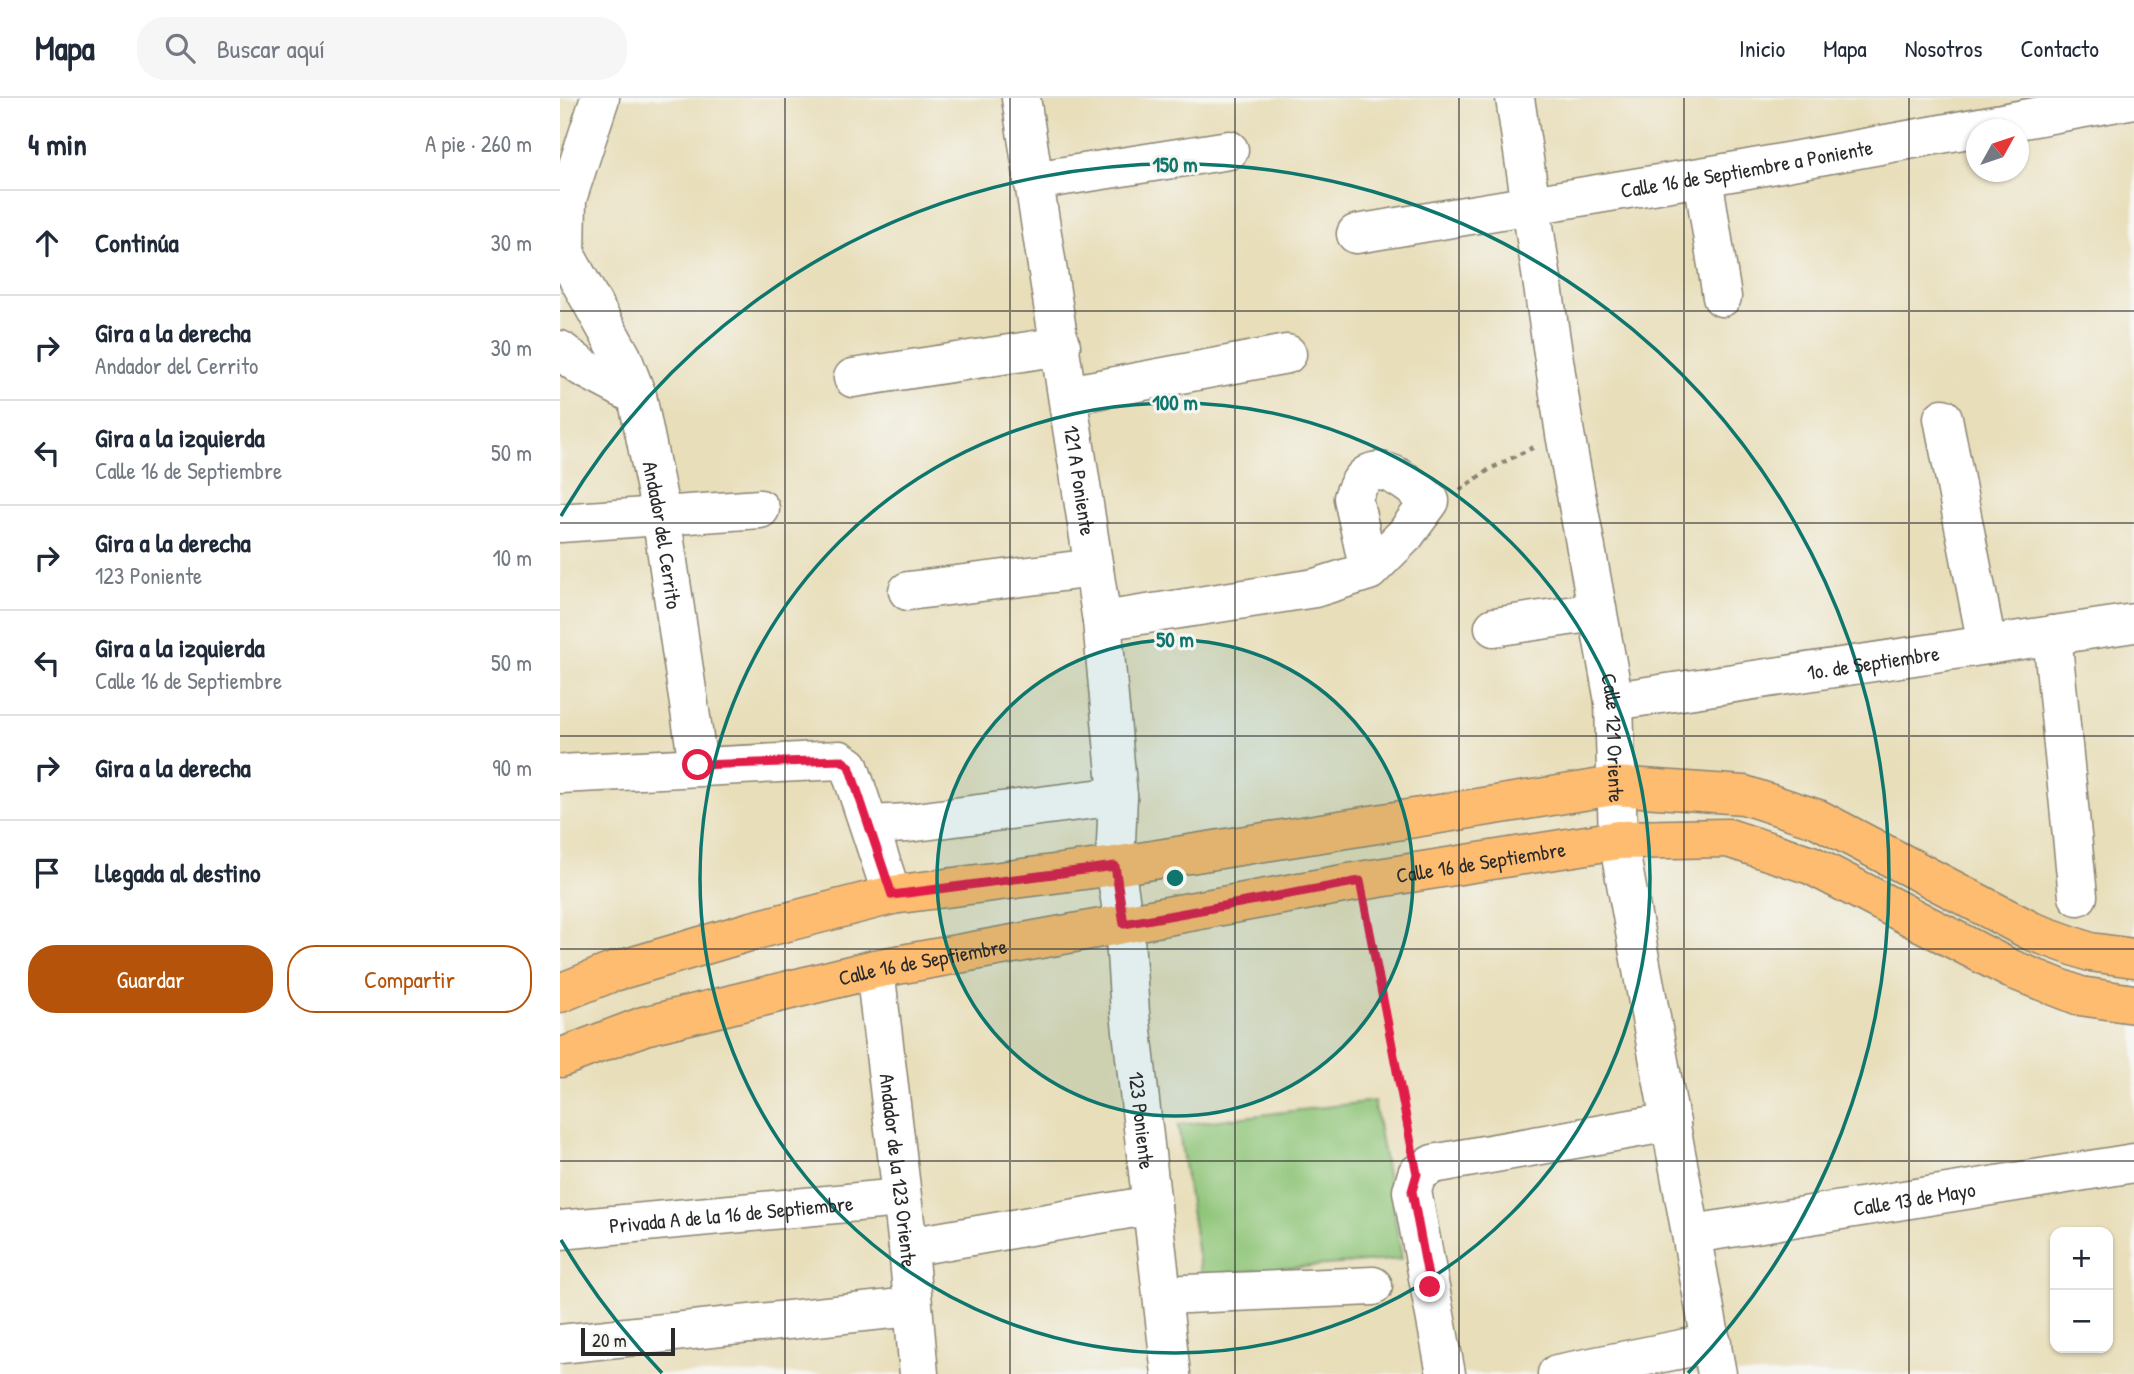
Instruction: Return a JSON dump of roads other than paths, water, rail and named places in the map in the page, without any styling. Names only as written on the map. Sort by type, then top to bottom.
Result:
[{"type":"main road","points":[[560,993],[610,973],[752,931],[892,895],[1115,866],[1614,786],[1744,795],[1818,819],[2031,931],[2090,952],[2134,958]]},
{"type":"main road","name":"Calle 16 de Septiembre","points":[[560,1058],[644,1026],[874,969],[1360,881],[1618,840],[1728,838],[1811,865],[2011,969],[2080,996],[2134,1004]]},
{"type":"street","name":"Andador del Cerrito","points":[[600,98],[567,199],[566,256],[622,357],[637,396],[661,514],[698,765]]},
{"type":"street","name":"121 A Poniente","points":[[1021,98],[1102,621],[1118,796],[1115,866]]},
{"type":"street","name":"Calle 121 Oriente","points":[[1516,98],[1565,434],[1614,701],[1614,786],[1618,840],[1715,1358]]},
{"type":"street","name":"Calle 16 de Septiembre a Poniente","points":[[1356,234],[1703,177],[2134,99]]},
{"type":"street","points":[[1033,181],[1229,150]]},
{"type":"street","points":[[1703,177],[1722,297]]},
{"type":"street","points":[[853,377],[1061,346]]},
{"type":"street","points":[[560,350],[582,367],[637,396]]},
{"type":"street","points":[[1068,395],[1287,354]]},
{"type":"street","points":[[1942,418],[1987,645]]},
{"type":"street","points":[[1102,621],[1315,588],[1369,571],[1405,535],[1430,502],[1397,475],[1379,470],[1365,476],[1353,498],[1369,571]]},
{"type":"street","points":[[560,523],[760,509]]},
{"type":"street","points":[[908,591],[1094,568]]},
{"type":"street","points":[[1494,627],[1596,612]]},
{"type":"street","name":"1o. de Septiembre","points":[[1614,701],[2134,623]]},
{"type":"street","points":[[2052,635],[2078,896]]},
{"type":"street","points":[[560,774],[698,765],[841,760],[849,766],[871,825],[892,895]]},
{"type":"street","points":[[871,825],[908,823],[1118,796]]},
{"type":"street","name":"123 Poniente","points":[[1115,866],[1124,924],[1130,1013],[1171,1374]]},
{"type":"street","name":"Andador de la 123 Oriente","points":[[874,969],[908,1247],[911,1307],[919,1374]]},
{"type":"street","points":[[1446,1374],[1412,1191],[1417,1174],[1433,1164],[1671,1122]]},
{"type":"street","name":"Calle 13 de Mayo","points":[[1693,1234],[2134,1163]]},
{"type":"street","name":"Privada A de la 16 de Septiembre","points":[[560,1230],[900,1198]]},
{"type":"street","points":[[908,1247],[1152,1205]]},
{"type":"street","points":[[1163,1295],[1373,1286]]},
{"type":"street","points":[[560,1344],[911,1307]]},
{"type":"street","points":[[1557,1374],[1715,1358]]}]
